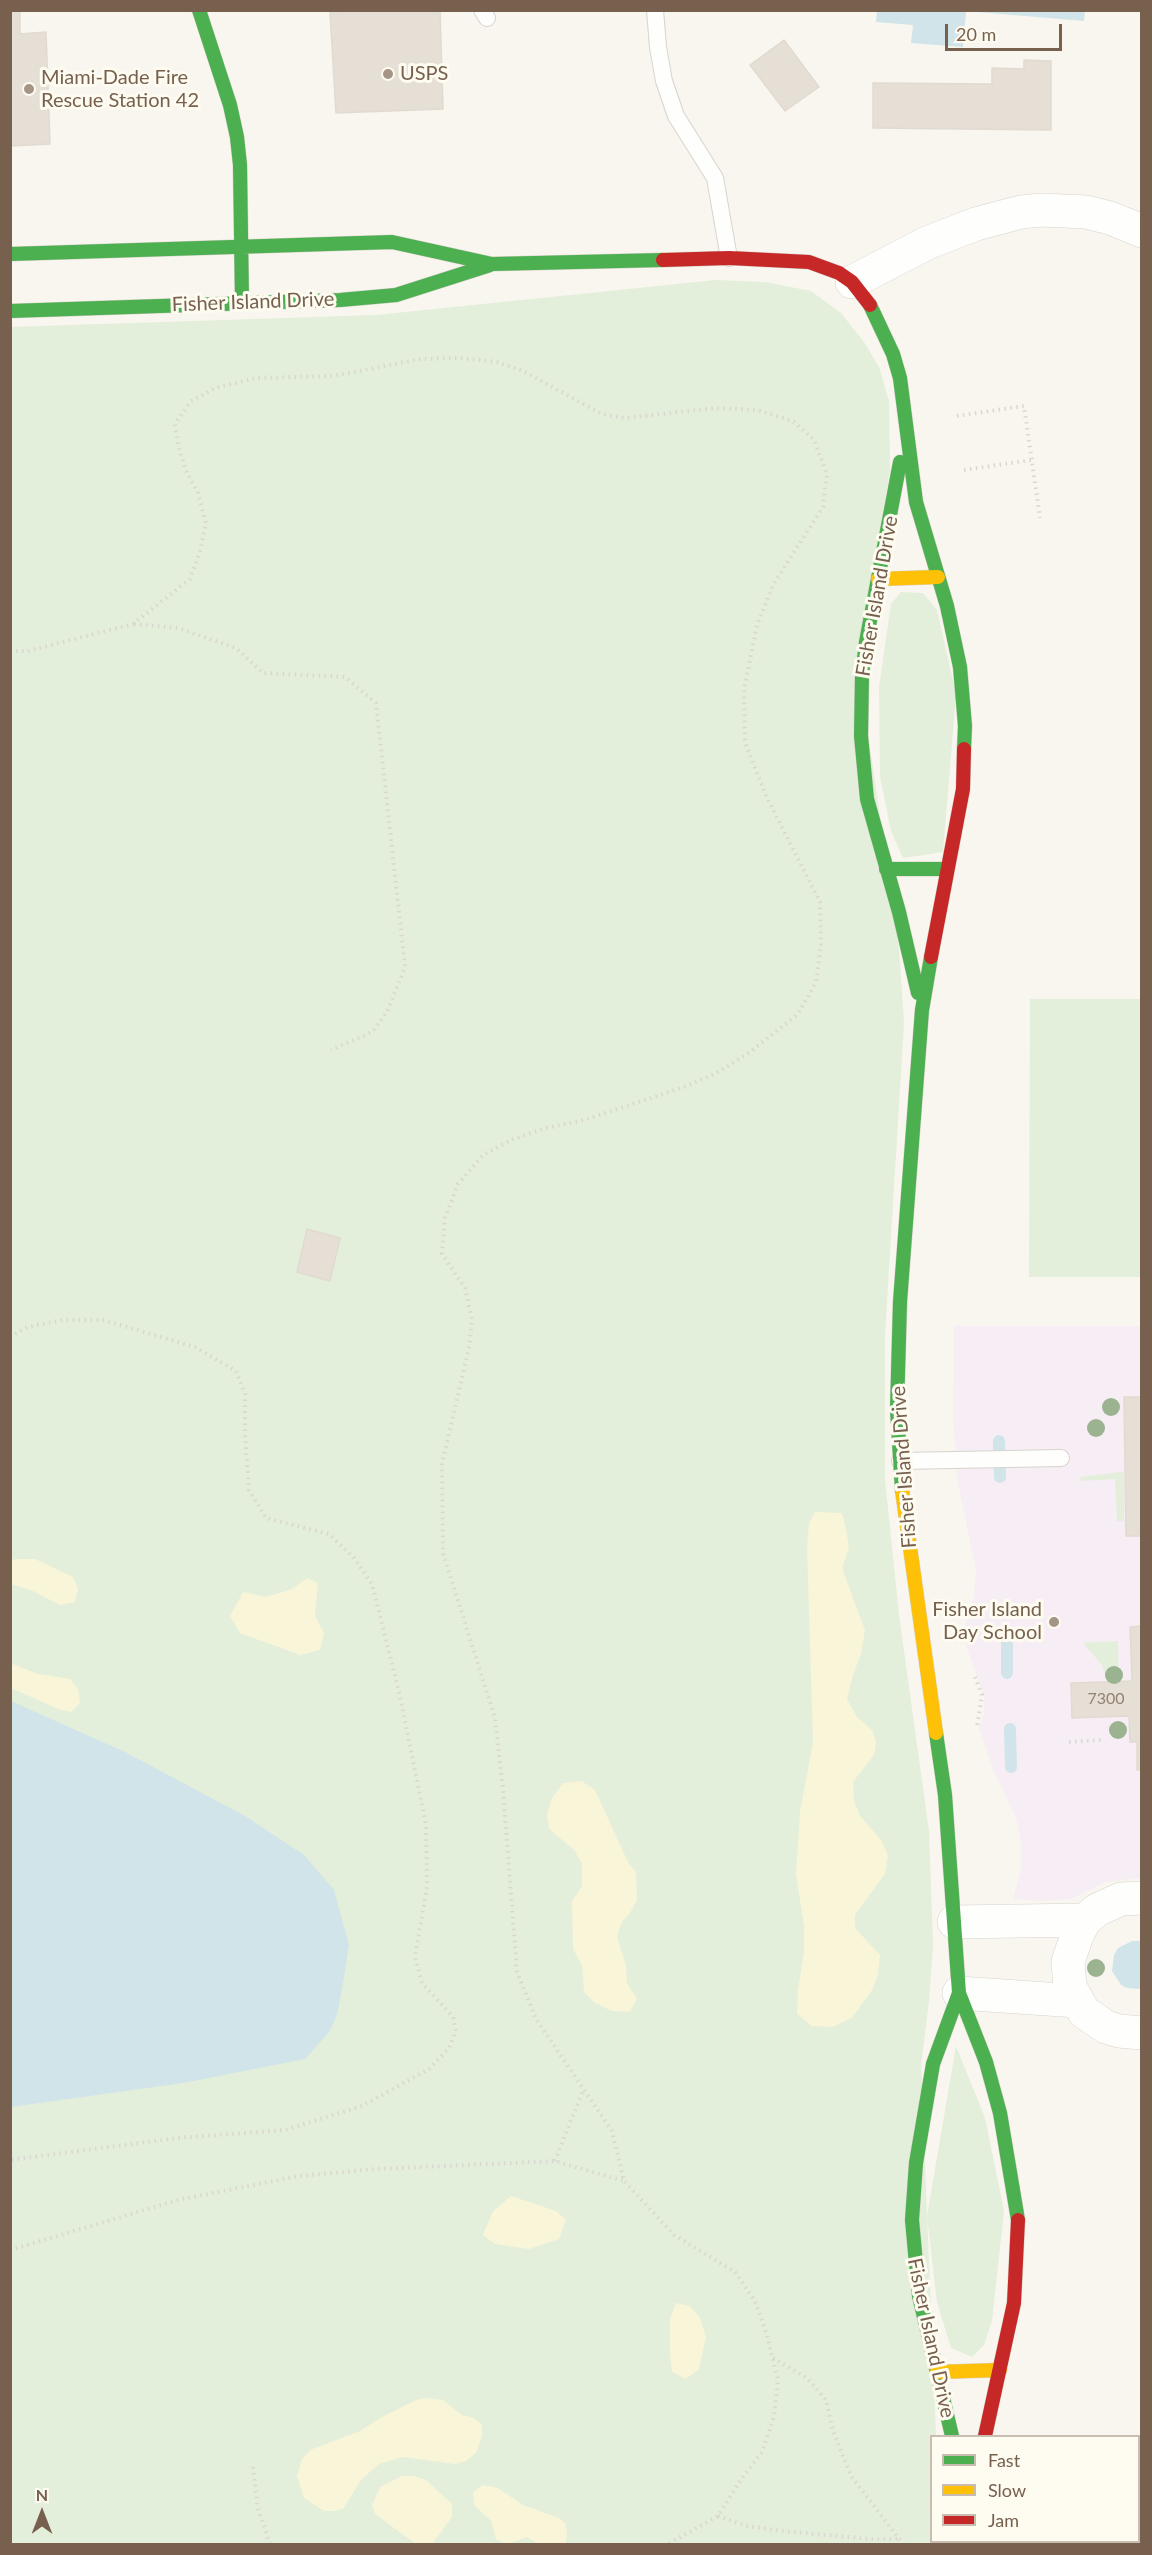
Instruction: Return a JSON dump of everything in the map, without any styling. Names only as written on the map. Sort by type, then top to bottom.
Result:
[{"type":"street","points":[[199,10],[230,105],[237,137],[240,165],[242,302]]},
{"type":"street","points":[[852,282],[927,243],[976,224],[1021,212],[1041,210],[1086,212],[1110,218],[1142,231]]},
{"type":"street","name":"Fisher Island Drive","points":[[10,254],[392,242],[492,264],[729,258],[809,262],[838,273],[852,282],[875,312],[893,354],[900,378],[916,502],[947,606],[960,668],[965,726],[963,789],[922,1010],[898,1326],[897,1409],[903,1509],[945,1795],[958,1993],[986,2062],[1000,2113],[1018,2217],[1017,2276],[985,2435]]},
{"type":"street","name":"Fisher Island Drive","points":[[10,311],[340,300],[396,295],[492,264]]},
{"type":"street","name":"Fisher Island Drive","points":[[905,427],[862,675],[861,736],[867,799],[902,923],[922,1010]]},
{"type":"street","points":[[878,579],[938,576]]},
{"type":"street","points":[[886,869],[947,869]]},
{"type":"street","points":[[1142,1898],[1108,1903],[1085,1920],[1071,1947],[1068,1962],[1070,1987],[1077,2001],[1094,2021],[1119,2031],[1142,2033]]},
{"type":"street","points":[[954,1922],[1085,1920]]},
{"type":"street","points":[[958,1993],[1077,2001]]},
{"type":"street","name":"Fisher Island Drive","points":[[952,2435],[915,2272],[913,2193],[933,2064],[958,1993]]},
{"type":"street","points":[[937,2372],[1000,2370]]},
{"type":"lane","points":[[656,10],[658,46],[664,81],[676,116],[715,178],[729,258]]},
{"type":"lane","points":[[900,1461],[1061,1458]]},
{"type":"path","points":[[133,624],[190,579],[200,552],[206,523],[198,493],[186,471],[177,445],[175,424],[190,402],[214,387],[256,378],[333,376],[421,359],[460,358],[497,362],[523,371],[602,414],[625,418],[716,408],[757,410],[793,421],[814,440],[827,474],[823,507],[773,585],[757,625],[744,690],[745,743],[767,798],[820,902],[821,945],[816,982],[798,1014],[750,1052],[717,1073],[594,1117],[542,1129],[511,1140],[483,1155],[458,1184],[444,1218],[442,1254],[465,1288],[472,1320],[469,1348],[442,1464],[443,1553],[495,1718],[517,1972],[536,2019],[612,2131],[624,2181],[674,2235],[735,2272],[755,2301],[778,2381],[774,2417],[762,2452],[741,2478],[718,2516],[668,2544]]},
{"type":"path","points":[[957,416],[1024,406],[1040,518]]},
{"type":"path","points":[[964,470],[1031,460]]},
{"type":"path","points":[[10,651],[28,651],[133,624],[178,628],[236,648],[263,673],[345,677],[376,702],[405,967],[387,1012],[372,1032],[331,1050]]},
{"type":"path","points":[[10,1337],[27,1327],[63,1320],[103,1320],[195,1347],[236,1371],[244,1394],[244,1434],[249,1490],[266,1518],[329,1534],[354,1558],[372,1584],[399,1692],[426,1825],[427,1887],[415,1957],[422,1983],[453,2017],[456,2031],[449,2048],[429,2069],[362,2106],[285,2130],[177,2139],[10,2160]]},
{"type":"path","points":[[975,1677],[982,1695],[977,1727]]},
{"type":"path","points":[[1068,1742],[1101,1740]]},
{"type":"path","points":[[555,2161],[583,2090]]},
{"type":"path","points":[[10,2250],[178,2200],[299,2176],[376,2169],[555,2161],[624,2181]]},
{"type":"path","points":[[772,2357],[807,2378],[826,2400],[833,2431],[852,2476],[901,2544]]},
{"type":"path","points":[[253,2467],[258,2509],[270,2544]]},
{"type":"path","points":[[718,2516],[747,2526],[783,2531],[870,2539],[899,2539]]},
{"type":"shaded area","points":[[877,10],[1085,11],[1084,21],[966,11],[963,47],[911,43],[913,25],[876,22]]},
{"type":"shaded area","name":"Fisher Island Day School","points":[[954,1326],[1141,1326],[1141,1878],[1106,1882],[1071,1899],[1042,1901],[1013,1899],[1021,1870],[1021,1842],[1016,1818],[993,1770],[979,1728],[984,1714],[984,1697],[962,1634],[974,1596],[976,1570],[957,1479],[953,1418]]},
{"type":"shaded area","points":[[11,1701],[125,1752],[245,1816],[304,1855],[334,1890],[349,1945],[342,1989],[337,2014],[330,2031],[305,2059],[183,2083],[11,2107]]},
{"type":"shaded area","points":[[1132,1941],[1141,1941],[1141,1989],[1121,1985],[1112,1971],[1114,1955],[1118,1948]]},
{"type":"green space","points":[[716,280],[765,282],[811,291],[841,313],[864,342],[879,367],[889,401],[890,471],[857,657],[899,949],[904,1023],[885,1334],[885,1479],[899,1615],[929,1831],[933,1944],[921,2064],[936,2435],[930,2435],[930,2543],[950,2544],[11,2544],[10,327],[376,315]]},
{"type":"green space","points":[[901,592],[923,593],[937,610],[956,694],[943,852],[903,858],[891,831],[880,776],[879,687],[891,604]]},
{"type":"green space","points":[[1030,999],[1141,999],[1141,1277],[1029,1277]]},
{"type":"green space","points":[[1124,1473],[1124,1521],[1117,1521],[1115,1479],[1081,1481],[1080,1477]]},
{"type":"green space","points":[[1118,1641],[1119,1689],[1108,1688],[1108,1680],[1101,1664],[1083,1643]]},
{"type":"green space","points":[[956,2046],[985,2118],[1004,2211],[992,2321],[984,2345],[972,2357],[951,2348],[937,2302],[927,2216]]},
{"type":"sand","points":[[815,1512],[842,1513],[846,1529],[849,1548],[842,1568],[865,1630],[861,1654],[847,1699],[857,1717],[872,1730],[876,1742],[874,1755],[853,1782],[854,1800],[860,1816],[882,1841],[888,1856],[885,1874],[855,1915],[855,1928],[880,1955],[878,1975],[872,1990],[852,2018],[832,2027],[812,2026],[797,2014],[804,1952],[804,1926],[796,1874],[800,1812],[813,1742],[807,1546],[809,1523]]},
{"type":"sand","points":[[35,1559],[73,1577],[78,1589],[75,1602],[60,1605],[33,1591],[11,1584],[11,1560]]},
{"type":"sand","points":[[307,1578],[318,1583],[315,1616],[324,1633],[320,1650],[300,1655],[240,1633],[230,1616],[243,1592],[266,1597],[292,1589]]},
{"type":"sand","points":[[10,1663],[38,1674],[70,1679],[78,1689],[80,1703],[71,1712],[58,1709],[11,1688]]},
{"type":"sand","points":[[582,1781],[595,1790],[628,1862],[636,1872],[637,1900],[622,1922],[617,1936],[626,1966],[627,1983],[637,1999],[630,2012],[612,2011],[595,2003],[584,1992],[582,1966],[573,1949],[572,1901],[582,1886],[582,1864],[574,1850],[549,1829],[547,1814],[552,1798],[563,1783]]},
{"type":"sand","points":[[511,2196],[556,2211],[566,2220],[559,2239],[529,2249],[495,2244],[483,2235],[493,2211]]},
{"type":"sand","points":[[676,2303],[690,2306],[700,2318],[706,2337],[699,2369],[686,2379],[672,2372],[670,2318]]},
{"type":"sand","points":[[425,2398],[443,2400],[462,2415],[474,2418],[482,2425],[482,2437],[476,2453],[466,2461],[455,2464],[403,2457],[379,2464],[361,2480],[343,2509],[324,2511],[304,2498],[297,2476],[302,2459],[310,2450],[360,2431],[382,2417],[416,2400]]},
{"type":"sand","points":[[402,2476],[413,2476],[426,2480],[452,2504],[452,2517],[433,2543],[416,2544],[375,2514],[372,2505],[380,2487]]},
{"type":"sand","points":[[483,2485],[498,2488],[523,2505],[559,2518],[565,2523],[566,2542],[564,2544],[538,2544],[527,2537],[507,2544],[496,2539],[491,2521],[474,2505],[473,2492]]},
{"type":"building","name":"Miami-Dade Fire Rescue Station 42","points":[[10,10],[20,10],[20,34],[46,32],[50,144],[10,146]]},
{"type":"building","name":"USPS","points":[[440,10],[443,109],[336,113],[330,12]]},
{"type":"building","points":[[784,40],[819,87],[785,111],[750,65]]},
{"type":"building","points":[[1024,60],[1051,61],[1051,130],[873,128],[873,83],[992,84],[992,68],[1024,69]]},
{"type":"building","points":[[307,1229],[340,1238],[330,1281],[297,1272]]},
{"type":"building","points":[[1124,1397],[1142,1397],[1142,1536],[1126,1536]]},
{"type":"building","points":[[1142,1626],[1142,1770],[1137,1770],[1137,1742],[1130,1742],[1129,1716],[1072,1718],[1071,1683],[1132,1681],[1130,1627]]},
{"type":"waterway","points":[[999,1441],[1000,1477]]},
{"type":"waterway","points":[[1007,1636],[1007,1673]]},
{"type":"waterway","points":[[1010,1729],[1011,1767]]},
{"type":"traffic: fast","points":[[199,10],[230,105],[237,137],[240,165],[242,302]]},
{"type":"traffic: fast","points":[[10,254],[392,242],[492,264],[663,260]]},
{"type":"traffic: fast","points":[[10,311],[340,300],[396,295],[490,265]]},
{"type":"traffic: fast","points":[[870,305],[893,354],[900,378],[916,502],[947,606],[960,667],[965,726],[964,749]]},
{"type":"traffic: fast","points":[[900,462],[866,642],[862,675],[861,736],[867,799],[899,912],[918,993]]},
{"type":"traffic: fast","points":[[886,869],[947,869]]},
{"type":"traffic: fast","points":[[902,1490],[897,1409],[900,1302],[922,1010],[931,957]]},
{"type":"traffic: fast","points":[[936,1733],[945,1795],[959,1993],[986,2062],[1000,2113],[1018,2220]]},
{"type":"traffic: fast","points":[[952,2435],[919,2296],[912,2220],[916,2163],[933,2064],[959,1993]]},
{"type":"traffic: slow","points":[[878,579],[938,577]]},
{"type":"traffic: slow","points":[[902,1490],[936,1733]]},
{"type":"traffic: slow","points":[[937,2372],[1000,2370]]},
{"type":"traffic: jam","points":[[663,260],[729,258],[809,262],[839,273],[852,282],[870,305]]},
{"type":"traffic: jam","points":[[931,957],[963,789],[964,749]]},
{"type":"traffic: jam","points":[[985,2435],[1014,2303],[1018,2220]]},
{"type":"place","name":"USPS","points":[[388,74]]},
{"type":"place","name":"Miami-Dade Fire Rescue Station 42","points":[[29,89]]},
{"type":"place","name":"Fisher Island Day School","points":[[1054,1622]]}]
